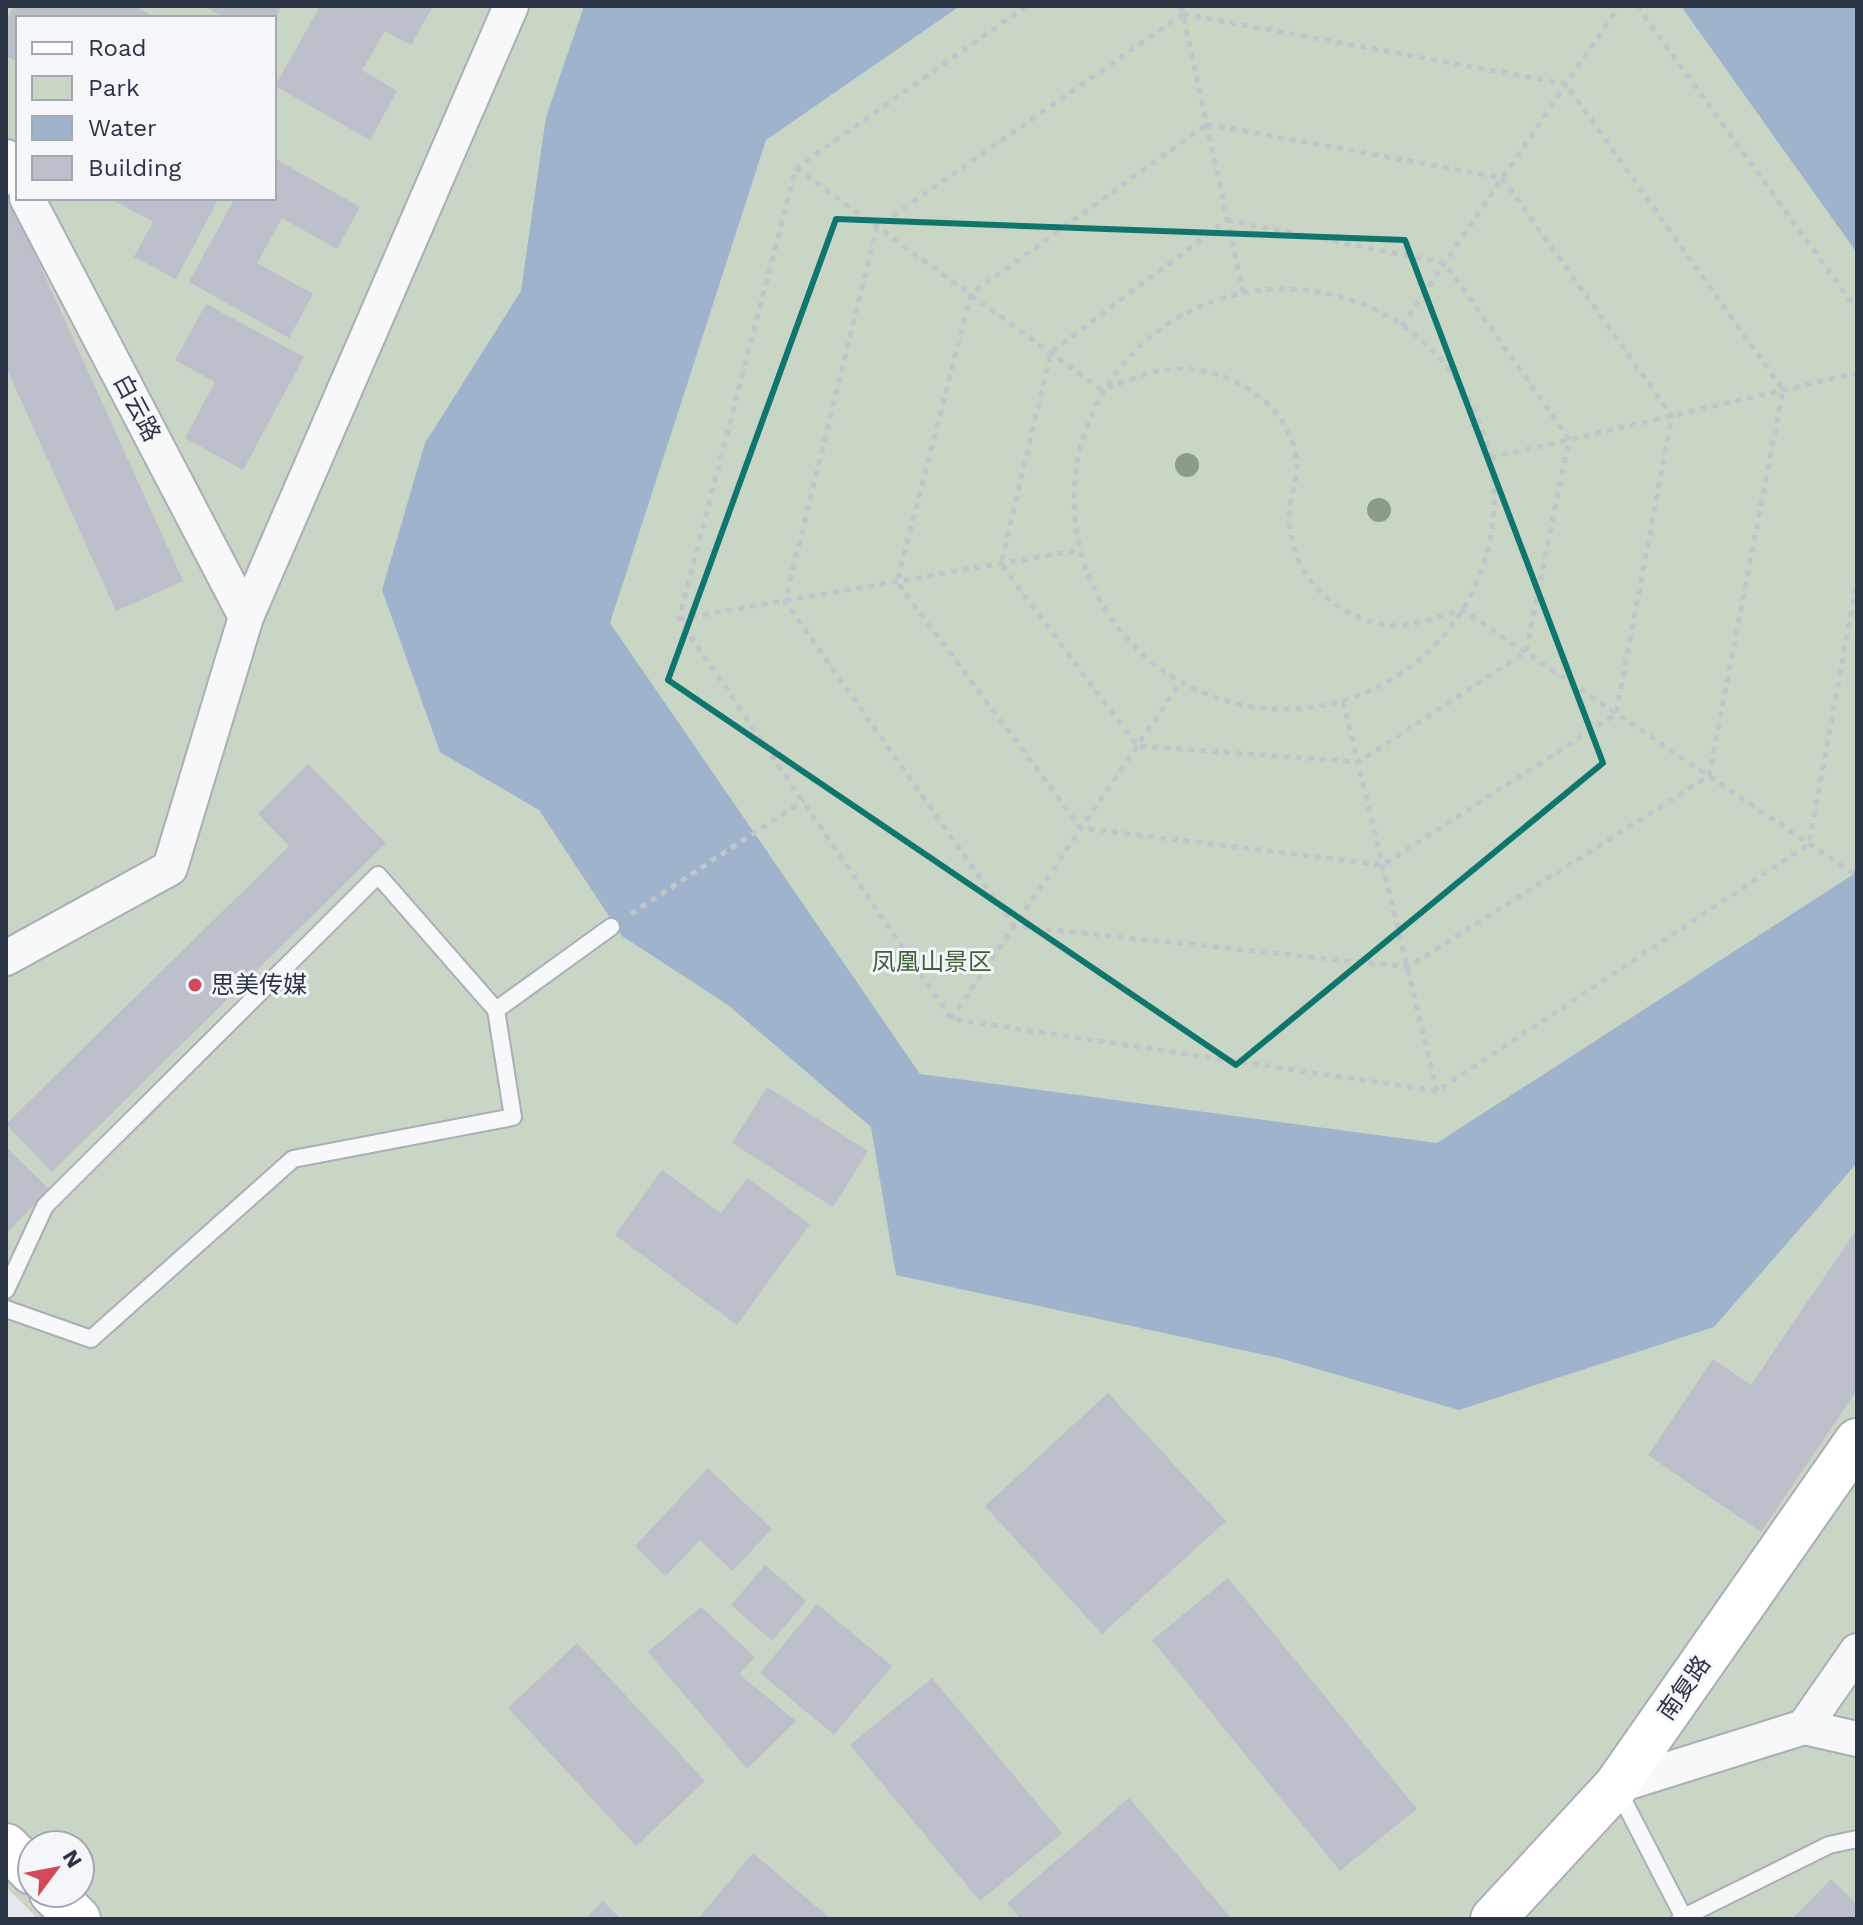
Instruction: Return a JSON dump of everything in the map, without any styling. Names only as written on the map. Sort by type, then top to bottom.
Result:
[{"type":"street","points":[[6,958],[170,868],[246,617],[511,6]]},
{"type":"street","points":[[6,157],[16,176]]},
{"type":"street","name":"白云路","points":[[28,200],[246,617]]},
{"type":"street","name":"南复路","points":[[1493,1919],[1616,1786],[1857,1441]]},
{"type":"street","points":[[1804,1727],[1857,1651]]},
{"type":"street","points":[[1616,1786],[1804,1727],[1857,1739]]},
{"type":"lane","points":[[6,1290],[45,1206],[378,875],[496,1010],[513,1117],[293,1159],[91,1339],[6,1309]]},
{"type":"lane","points":[[496,1010],[611,927]]},
{"type":"lane","points":[[1616,1786],[1682,1918],[1829,1845],[1857,1839]]},
{"type":"path","points":[[1026,6],[796,168],[679,619],[951,1019],[1437,1091],[1809,844],[1857,580]]},
{"type":"path","points":[[1181,6],[1243,292]]},
{"type":"path","points":[[1402,326],[1619,6]]},
{"type":"path","points":[[1637,6],[1857,310]]},
{"type":"path","points":[[1183,14],[1566,84],[1783,390],[1709,776],[1408,967],[1014,926],[785,601],[877,227],[1183,14]]},
{"type":"path","points":[[1207,124],[1502,178],[1672,416],[1616,714],[1383,865],[1081,828],[897,582],[971,294],[1207,124]]},
{"type":"path","points":[[796,168],[1102,390]]},
{"type":"path","points":[[1227,220],[1445,263],[1569,439],[1526,652],[1358,762],[1137,746],[1001,564],[1051,352],[1227,220]]},
{"type":"path","points":[[1317,291],[1356,301],[1402,326],[1427,345],[1455,376],[1478,418],[1490,458],[1495,502],[1491,541],[1479,580],[1463,610],[1434,648],[1403,674],[1343,701],[1296,710],[1255,709],[1216,699],[1180,683],[1138,651],[1105,610],[1079,550],[1073,501],[1078,451],[1102,390],[1129,356],[1161,326],[1200,304],[1243,292],[1317,291]]},
{"type":"path","points":[[1102,390],[1172,369],[1225,375],[1249,390],[1274,411],[1288,433],[1296,456],[1296,483],[1290,506],[1292,542],[1302,568],[1316,588],[1370,623],[1405,625],[1463,610],[1855,875]]},
{"type":"path","points":[[1490,458],[1857,373]]},
{"type":"path","points":[[679,619],[1079,550]]},
{"type":"path","points":[[951,1019],[1180,683]]},
{"type":"path","points":[[1343,701],[1437,1091]]},
{"type":"path","points":[[611,927],[804,800]]},
{"type":"highlighted area","points":[[836,219],[1405,240],[1603,763],[1236,1065],[668,680]]},
{"type":"green space","name":"凤凰山景区","points":[[6,6],[1857,6],[1857,1919],[38,1919],[28,1909],[96,1909],[96,1829],[16,1829],[16,1897],[6,1887]]},
{"type":"water","points":[[584,6],[960,6],[766,140],[610,623],[920,1074],[1437,1143],[1854,874],[1857,847],[1857,1163],[1714,1327],[1459,1410],[1279,1358],[896,1275],[871,1127],[728,1005],[622,936],[539,810],[440,752],[382,590],[425,443],[521,291],[546,117]]},
{"type":"water","points":[[1681,6],[1857,6],[1857,253]]},
{"type":"building","points":[[14,6],[134,6],[153,16],[16,16],[16,61],[6,56],[6,21]]},
{"type":"building","points":[[203,6],[281,6],[276,16],[221,16]]},
{"type":"building","points":[[320,6],[433,6],[411,45],[385,31],[362,70],[397,91],[370,140],[276,84]]},
{"type":"building","points":[[276,159],[360,207],[337,249],[282,218],[257,263],[313,294],[289,338],[189,282],[234,200],[276,200]]},
{"type":"building","points":[[8,195],[183,581],[116,611],[6,367]]},
{"type":"building","points":[[113,200],[218,200],[176,279],[134,257],[153,222]]},
{"type":"building","points":[[206,304],[304,357],[243,470],[185,438],[215,382],[175,360]]},
{"type":"building","name":"思美传媒","points":[[308,764],[386,843],[52,1172],[6,1124],[289,846],[258,814]]},
{"type":"building","points":[[767,1087],[868,1151],[833,1207],[732,1143]]},
{"type":"building","points":[[6,1147],[49,1189],[6,1234]]},
{"type":"building","points":[[662,1170],[721,1213],[747,1178],[810,1224],[737,1325],[615,1235]]},
{"type":"building","points":[[1857,1229],[1857,1390],[1761,1532],[1648,1455],[1713,1359],[1751,1385]]},
{"type":"building","points":[[1108,1393],[1226,1521],[1102,1634],[985,1506]]},
{"type":"building","points":[[708,1468],[772,1529],[732,1571],[700,1540],[666,1576],[635,1546]]},
{"type":"building","points":[[765,1565],[806,1601],[772,1641],[731,1605]]},
{"type":"building","points":[[1228,1578],[1417,1809],[1340,1871],[1152,1640]]},
{"type":"building","points":[[817,1604],[892,1666],[834,1735],[760,1673]]},
{"type":"building","points":[[701,1607],[755,1657],[739,1674],[796,1721],[747,1769],[648,1652]]},
{"type":"building","points":[[577,1643],[705,1781],[636,1846],[508,1708]]},
{"type":"building","points":[[932,1678],[1062,1833],[980,1901],[850,1745]]},
{"type":"building","points":[[1129,1798],[1232,1919],[1021,1919],[1007,1903]]},
{"type":"building","points":[[753,1853],[831,1919],[698,1919]]},
{"type":"building","points":[[1831,1879],[1857,1904],[1857,1919],[1792,1919]]},
{"type":"building","points":[[603,1901],[621,1919],[585,1919]]},
{"type":"place","name":"思美传媒","points":[[195,985]]}]
